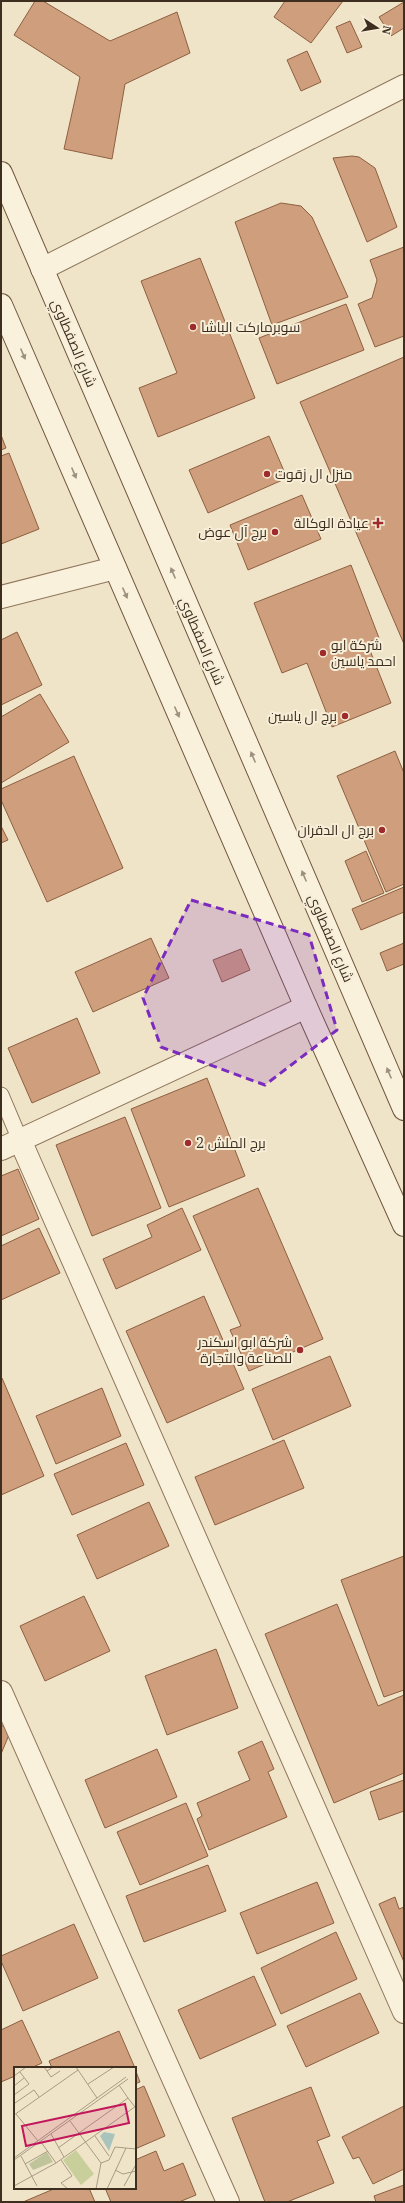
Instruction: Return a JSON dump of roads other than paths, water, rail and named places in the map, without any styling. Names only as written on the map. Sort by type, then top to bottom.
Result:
[{"type":"street","points":[[42,269],[404,86]]},
{"type":"street","name":"شارع الصفطاوي","points":[[1,173],[404,1108]]},
{"type":"street","points":[[4,320],[115,568],[306,1007],[404,1225]]},
{"type":"street","points":[[1,597],[115,568]]},
{"type":"street","points":[[306,1007],[11,1145],[404,2012]]},
{"type":"street","points":[[1,1692],[228,2202]]},
{"type":"lane","points":[[1,1095],[11,1145]]},
{"type":"place","name":"سوبرماركت الباشا","points":[[193,327]]},
{"type":"place","name":"منزل ال زقوت","points":[[267,474]]},
{"type":"place","name":"عيادة الوكالة","points":[[378,523]]},
{"type":"place","name":"برج آل عوض","points":[[275,532]]},
{"type":"place","name":"شركة ابو احمد ياسين","points":[[323,653]]},
{"type":"place","name":"برج ال ياسين","points":[[345,716]]},
{"type":"place","name":"برج ال الدقران","points":[[382,830]]},
{"type":"place","name":"برج الملش 2","points":[[188,1143]]},
{"type":"place","name":"شركة ابو اسكندر للصناعة والتجارة","points":[[300,1350]]}]
